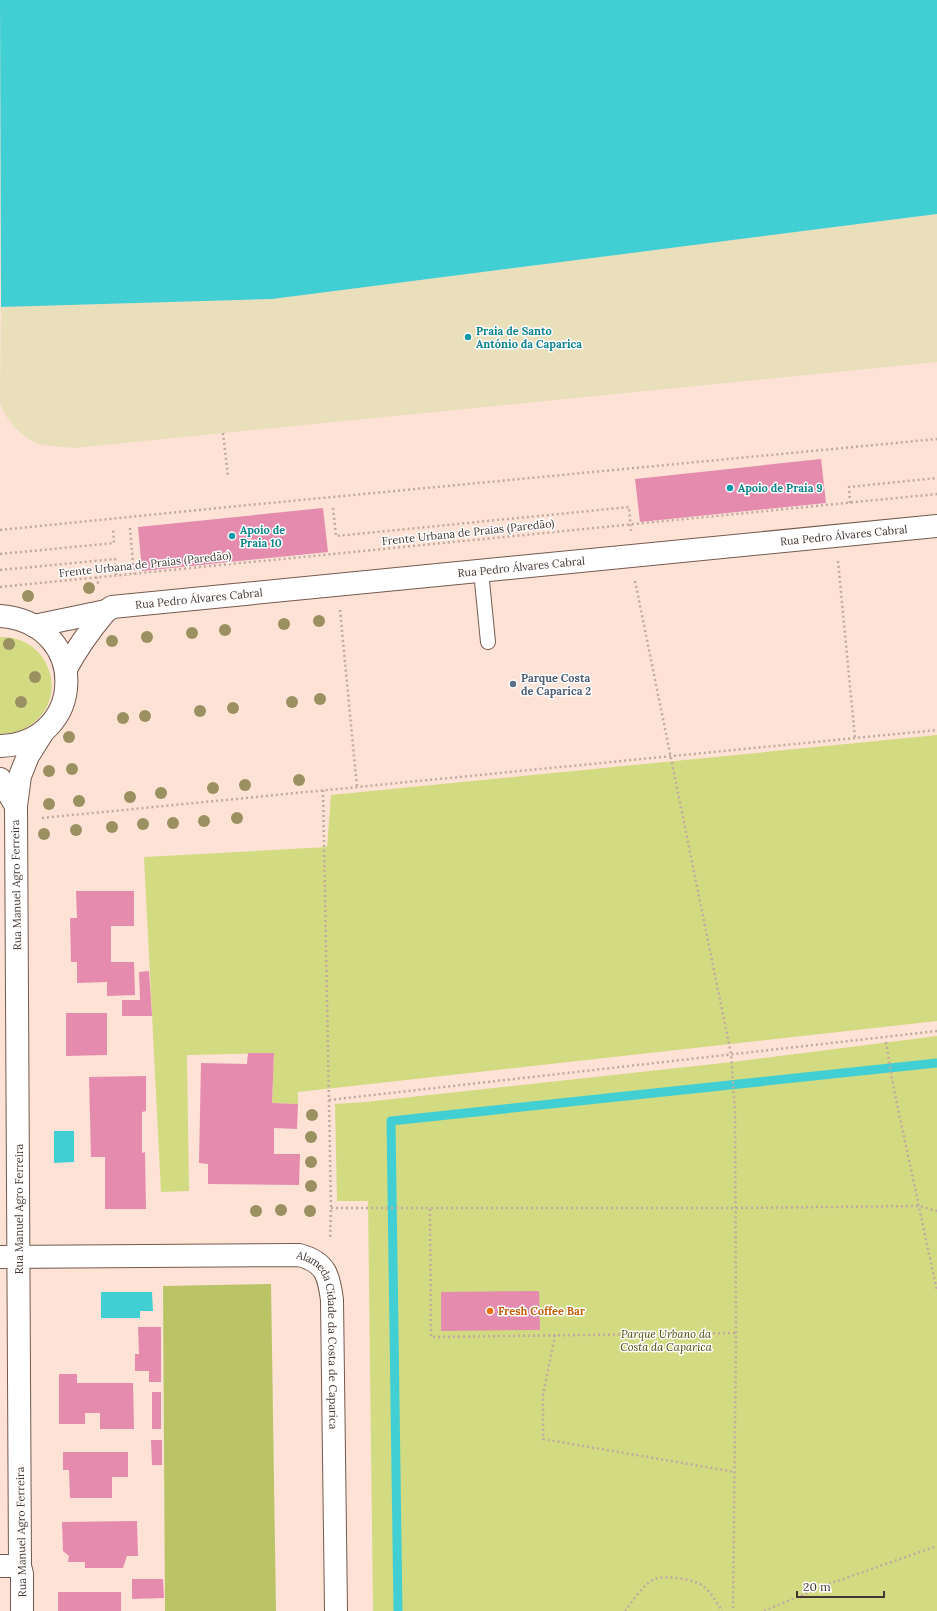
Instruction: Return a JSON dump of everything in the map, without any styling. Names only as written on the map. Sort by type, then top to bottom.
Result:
[{"type":"street","name":"Rua Pedro Álvares Cabral","points":[[34,626],[106,611],[112,607],[937,526]]},
{"type":"street","points":[[66,669],[85,636],[106,611]]},
{"type":"street","points":[[0,616],[15,617],[47,634],[63,658],[66,669]]},
{"type":"street","name":"Rua Manuel Agro Ferreira","points":[[22,1611],[22,1574],[10,1566],[9,1257],[16,813],[20,776],[28,756],[43,732],[56,716],[64,701],[67,683],[66,669]]},
{"type":"street","points":[[0,746],[14,746],[32,739],[43,732]]},
{"type":"street","name":"Rua Manuel Agro Ferreira","points":[[0,779],[16,813]]},
{"type":"street","name":"Alameda Cidade da Costa de Caparica","points":[[9,1257],[299,1255],[321,1266],[329,1279],[332,1300],[336,1611]]},
{"type":"lane","points":[[481,571],[488,642]]},
{"type":"path","points":[[223,433],[228,476]]},
{"type":"path","points":[[0,530],[228,506],[937,439]]},
{"type":"path","points":[[850,503],[849,486],[937,478]]},
{"type":"path","name":"Frente Urbana de Praias (Paredão)","points":[[0,587],[937,494]]},
{"type":"path","points":[[834,504],[855,738]]},
{"type":"path","points":[[333,508],[336,536],[629,507],[635,582],[732,1054],[735,1112],[736,1333],[733,1611]]},
{"type":"path","points":[[130,528],[134,574]]},
{"type":"path","points":[[0,554],[114,543],[113,529]]},
{"type":"path","points":[[336,553],[357,787]]},
{"type":"path","points":[[0,570],[115,559],[116,575]]},
{"type":"path","points":[[16,813],[357,787],[937,730]]},
{"type":"path","points":[[323,790],[331,1208],[329,1279]]},
{"type":"path","points":[[329,1100],[937,1031]]},
{"type":"path","points":[[886,1042],[893,1085],[937,1291]]},
{"type":"path","points":[[331,1208],[735,1208],[919,1206],[937,1211]]},
{"type":"path","points":[[430,1209],[431,1337],[736,1333]]},
{"type":"path","points":[[555,1335],[543,1395],[543,1439],[735,1472]]},
{"type":"path","points":[[764,1611],[826,1585],[937,1546]]},
{"type":"path","points":[[625,1611],[638,1593],[655,1579],[674,1578],[694,1580],[704,1587],[722,1611]]},
{"type":"green space","points":[[0,637],[18,639],[32,647],[43,658],[50,672],[52,687],[49,702],[41,716],[24,729],[0,734]]},
{"type":"green space","points":[[937,735],[937,1021],[298,1092],[298,1104],[272,1103],[274,1053],[187,1055],[189,1191],[161,1192],[144,857],[327,847],[331,795]]},
{"type":"green space","name":"Parque Urbano da Costa da Caparica","points":[[937,1036],[937,1611],[373,1611],[368,1201],[337,1201],[335,1104],[732,1062]]},
{"type":"green space","points":[[271,1284],[276,1611],[165,1611],[163,1286]]},
{"type":"sand","name":"Praia de Santo António da Caparica","points":[[937,214],[937,362],[74,448],[42,444],[28,439],[9,420],[0,402],[1,307],[272,299]]},
{"type":"water","points":[[0,0],[937,0],[937,214],[272,299],[1,307]]},
{"type":"water","points":[[54,1131],[74,1131],[74,1162],[54,1163]]},
{"type":"water","points":[[101,1292],[152,1292],[153,1311],[140,1311],[140,1318],[101,1318]]},
{"type":"building","name":"Apoio de Praia 9","points":[[821,459],[826,503],[640,522],[635,479]]},
{"type":"building","name":"Apoio de Praia 10","points":[[323,508],[328,552],[142,571],[138,527]]},
{"type":"building","points":[[76,891],[134,891],[134,926],[111,926],[111,962],[134,962],[135,995],[107,996],[107,982],[77,983],[77,962],[71,962],[70,918],[77,918]]},
{"type":"building","points":[[149,971],[152,1016],[122,1016],[122,1000],[140,1000],[139,972]]},
{"type":"building","points":[[66,1013],[107,1013],[107,1055],[66,1056]]},
{"type":"building","points":[[248,1053],[274,1053],[272,1103],[298,1104],[297,1129],[274,1128],[274,1154],[300,1154],[299,1185],[208,1184],[208,1164],[199,1163],[201,1063],[247,1064]]},
{"type":"building","points":[[146,1076],[146,1111],[142,1112],[142,1153],[145,1152],[146,1209],[105,1209],[105,1157],[91,1157],[89,1077]]},
{"type":"building","name":"Fresh Coffee Bar","points":[[539,1291],[540,1330],[441,1331],[441,1292]]},
{"type":"building","points":[[138,1327],[161,1327],[161,1382],[149,1382],[149,1371],[135,1371],[135,1354],[139,1354]]},
{"type":"building","points":[[59,1374],[77,1374],[77,1383],[133,1383],[134,1429],[100,1429],[100,1413],[85,1413],[85,1424],[59,1424]]},
{"type":"building","points":[[152,1392],[161,1392],[161,1429],[152,1429]]},
{"type":"building","points":[[151,1440],[162,1440],[162,1465],[152,1465]]},
{"type":"building","points":[[63,1452],[128,1452],[128,1477],[112,1477],[112,1498],[70,1498],[69,1470],[63,1470]]},
{"type":"building","points":[[137,1521],[138,1556],[127,1556],[123,1568],[85,1568],[85,1562],[68,1562],[69,1556],[63,1551],[62,1522]]},
{"type":"building","points":[[132,1579],[163,1579],[164,1598],[132,1599]]},
{"type":"building","points":[[58,1592],[121,1592],[121,1611],[58,1611]]},
{"type":"waterway","points":[[398,1611],[391,1121],[937,1063]]},
{"type":"place","name":"Praia de Santo António da Caparica","points":[[468,337]]},
{"type":"place","name":"Apoio de Praia 9","points":[[730,488]]},
{"type":"place","name":"Apoio de Praia 10","points":[[232,536]]},
{"type":"place","name":"Parque Costa de Caparica 2","points":[[513,684]]},
{"type":"place","name":"Fresh Coffee Bar","points":[[490,1311]]}]
